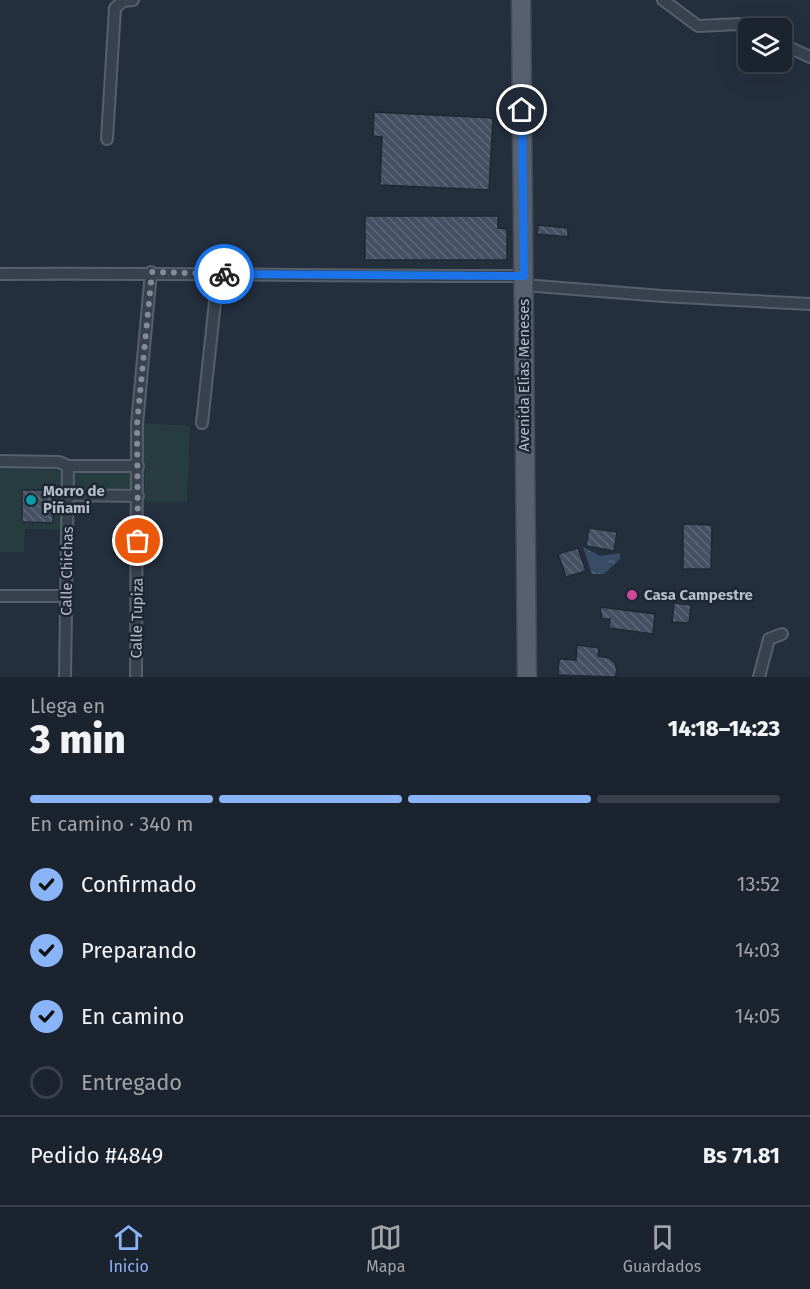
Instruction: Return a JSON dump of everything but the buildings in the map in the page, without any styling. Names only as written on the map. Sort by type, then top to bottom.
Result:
[{"type":"main road","name":"Avenida Elías Meneses","points":[[521,0],[527,677]]},
{"type":"street","points":[[107,139],[115,8],[126,0]]},
{"type":"street","points":[[663,0],[698,26],[738,24]]},
{"type":"street","points":[[792,49],[810,57]]},
{"type":"street","points":[[0,274],[152,272],[524,280],[662,296],[810,304]]},
{"type":"street","name":"Calle Tupiza","points":[[136,677],[137,424],[152,272]]},
{"type":"street","points":[[202,423],[218,274]]},
{"type":"street","points":[[0,461],[59,462],[68,466],[138,466]]},
{"type":"street","name":"Calle Chichas","points":[[65,677],[68,466]]},
{"type":"street","points":[[68,495],[138,496]]},
{"type":"street","points":[[0,596],[67,596]]},
{"type":"street","points":[[759,677],[769,639],[782,634]]},
{"type":"green space","points":[[143,423],[190,426],[187,502],[145,502]]},
{"type":"green space","name":"Morro de Piñami","points":[[0,467],[62,470],[61,530],[25,529],[24,552],[0,552]]},
{"type":"green space","points":[[74,471],[132,471],[133,490],[76,492],[73,488]]},
{"type":"water","points":[[583,547],[600,556],[620,553],[620,559],[604,574],[592,574]]},
{"type":"way so far","points":[[138,541],[137,424],[152,272],[224,274]]},
{"type":"place","name":"Morro de Piñami","points":[[31,500]]},
{"type":"place","name":"Casa Campestre","points":[[632,595]]},
{"type":"route","points":[[224,274],[329,277],[524,276],[522,110]]}]
